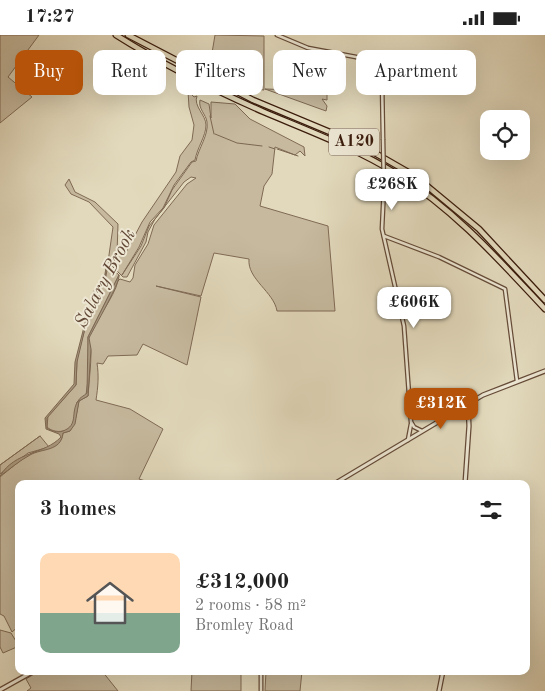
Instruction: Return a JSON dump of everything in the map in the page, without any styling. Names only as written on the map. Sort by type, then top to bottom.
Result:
[{"type":"highway","name":"A120","points":[[116,35],[222,92],[356,151],[398,175],[429,196],[471,232],[545,309]]},
{"type":"highway","name":"A120","points":[[128,35],[253,100],[361,145],[415,176],[479,229],[545,300]]},
{"type":"street","points":[[276,35],[308,48],[356,57],[376,68],[382,79],[383,236],[404,326],[411,422],[408,440]]},
{"type":"street","points":[[383,236],[440,257],[505,289],[517,381]]},
{"type":"street","points":[[341,480],[468,404],[517,381],[545,371]]},
{"type":"street","points":[[464,480],[469,426],[468,404]]},
{"type":"street","points":[[411,422],[422,431]]},
{"type":"street","points":[[0,690],[27,675]]},
{"type":"street","points":[[261,675],[261,691]]},
{"type":"street","points":[[439,691],[442,675]]},
{"type":"shaded area","points":[[0,35],[39,35],[28,50],[15,50],[15,68],[8,77],[15,83],[15,95],[30,95],[32,97],[0,123]]},
{"type":"shaded area","points":[[215,35],[264,36],[264,90],[263,50],[212,50]]},
{"type":"shaded area","points":[[188,95],[197,96],[196,100],[205,121],[206,129],[195,160],[191,162],[174,185],[163,208],[150,222],[139,247],[122,275],[141,246],[149,226],[155,220],[148,232],[146,242],[127,277],[123,277],[108,262],[113,227],[89,202],[71,194],[65,185],[69,179],[75,192],[95,202],[118,224],[117,254],[124,256],[142,222],[176,172],[180,156],[192,140],[194,125],[189,107]]},
{"type":"shaded area","points":[[282,95],[327,95],[327,100],[322,99],[327,106],[326,111]]},
{"type":"shaded area","points":[[200,100],[209,104],[211,118],[211,102],[235,104],[250,119],[304,147],[305,156],[300,151],[295,155],[275,147],[272,174],[264,186],[260,206],[328,226],[335,311],[277,311],[275,304],[252,273],[249,259],[214,253],[201,296],[156,286],[201,297],[187,365],[143,344],[137,355],[108,356],[103,364],[97,363],[98,382],[96,400],[130,409],[163,429],[139,479],[142,480],[15,480],[15,629],[12,632],[4,616],[0,614],[0,477],[32,453],[59,443],[63,433],[70,431],[75,421],[79,401],[88,396],[91,352],[89,339],[92,330],[113,295],[118,281],[120,279],[130,282],[133,278],[135,265],[148,244],[154,225],[187,184],[196,178],[191,177],[184,182],[164,207],[172,190],[192,162],[196,161],[205,137],[207,122],[200,106]]},
{"type":"shaded area","points":[[107,263],[105,281],[94,293],[87,320],[77,362],[76,385],[47,418],[47,428],[59,432],[68,428],[73,422],[76,405],[80,398],[87,393],[88,337],[119,275],[112,295],[89,338],[91,349],[88,396],[79,401],[75,424],[70,431],[63,433],[59,443],[55,446],[30,455],[0,476],[13,462],[54,443],[61,437],[59,434],[46,429],[45,418],[74,384],[75,362],[93,292],[104,279]]},
{"type":"shaded area","points":[[108,265],[119,275],[88,337],[89,372],[86,395],[77,402],[72,426],[66,430],[54,431],[47,427],[48,416],[76,385],[77,359],[94,293],[105,281]]},
{"type":"shaded area","points":[[40,436],[49,447],[28,453],[0,474],[0,465]]},
{"type":"shaded area","points":[[0,630],[11,633],[15,640],[15,648],[3,653],[0,647]]},
{"type":"shaded area","points":[[32,675],[105,675],[118,691],[27,691],[31,688],[26,679]]},
{"type":"shaded area","points":[[192,675],[241,675],[241,691],[191,691]]},
{"type":"shaded area","points":[[266,675],[302,675],[300,691],[265,691]]},
{"type":"waterway","points":[[210,116],[214,134]]},
{"type":"waterway","points":[[215,134],[237,143],[262,146]]},
{"type":"waterway","points":[[269,147],[275,149]]},
{"type":"waterway","points":[[277,149],[298,156]]},
{"type":"waterway","points":[[0,465],[40,436]]},
{"type":"water label","name":"Salary Brook","points":[[106,279]]}]
